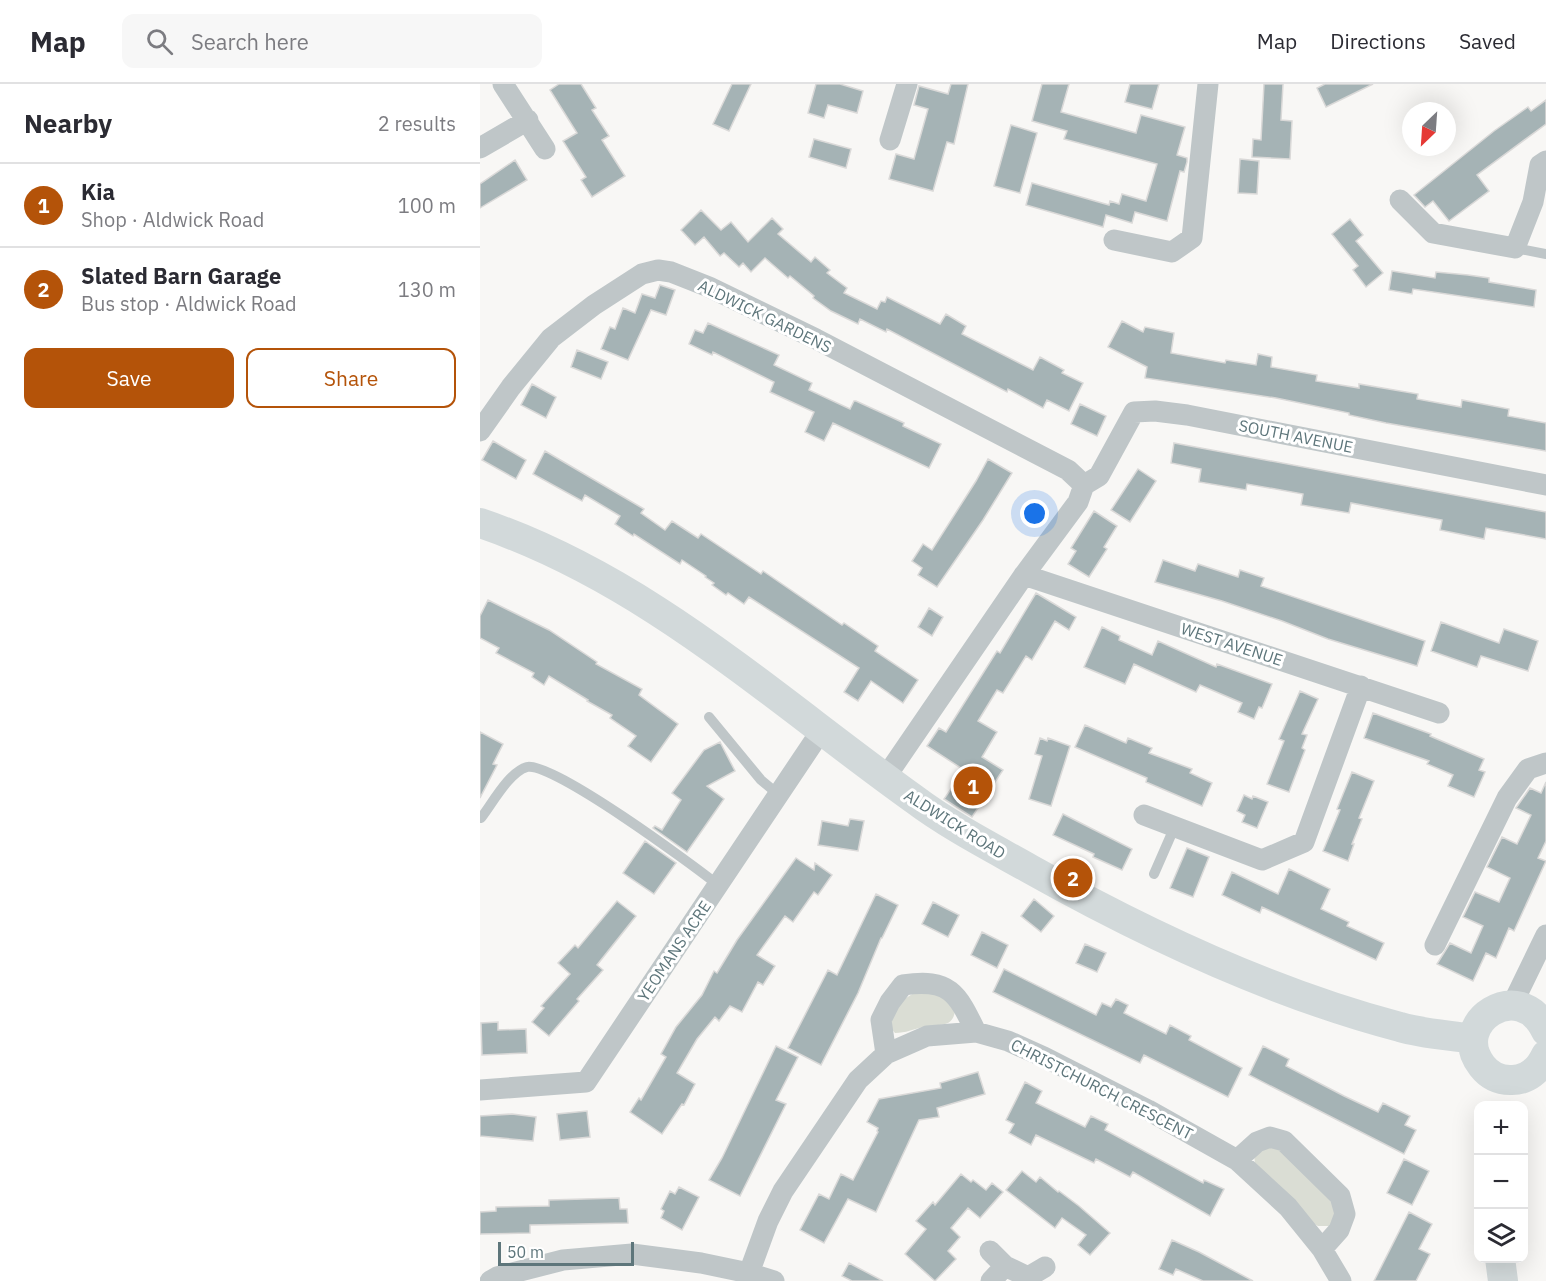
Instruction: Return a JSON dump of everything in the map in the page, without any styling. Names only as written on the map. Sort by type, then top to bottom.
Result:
[{"type":"main road","name":"ALDWICK ROAD","points":[[480,523],[552,551],[611,582],[670,618],[739,666],[821,731],[917,802],[1063,888],[1133,923],[1231,967],[1313,1000],[1403,1028],[1473,1039]]},
{"type":"main road","points":[[1540,1068],[1524,1078],[1513,1080],[1501,1093],[1492,1076],[1477,1060],[1473,1039],[1476,1028],[1490,1011],[1512,1005],[1534,1013],[1546,1031]]},
{"type":"main road","points":[[1501,1263],[1503,1281]]},
{"type":"street","points":[[503,84],[545,149]]},
{"type":"street","points":[[890,140],[907,84]]},
{"type":"street","points":[[1114,240],[1172,252],[1192,238],[1208,84]]},
{"type":"street","points":[[480,148],[528,120]]},
{"type":"street","points":[[1400,200],[1433,233],[1515,248],[1533,202],[1540,165],[1546,161]]},
{"type":"street","name":"ALDWICK GARDENS","points":[[480,431],[511,387],[552,338],[594,305],[642,274],[658,270],[671,272],[709,287],[816,339],[1068,470],[1084,485]]},
{"type":"street","name":"SOUTH AVENUE","points":[[1084,485],[1099,476],[1134,412],[1155,411],[1187,415],[1546,485]]},
{"type":"street","points":[[885,778],[1024,575],[1078,502],[1084,485]]},
{"type":"street","name":"WEST AVENUE","points":[[1024,575],[1439,713]]},
{"type":"street","points":[[1144,815],[1262,860],[1304,842],[1361,686]]},
{"type":"street","name":"YEOMANS ACRE","points":[[480,1090],[586,1082],[821,731]]},
{"type":"street","points":[[1435,945],[1507,798],[1528,770],[1546,763]]},
{"type":"street","points":[[1512,1005],[1546,935]]},
{"type":"street","points":[[886,1054],[881,1020],[890,1002],[903,985],[921,982],[941,985],[956,995],[976,1032]]},
{"type":"street","name":"CHRISTCHURCH CRESCENT","points":[[749,1273],[768,1221],[783,1191],[858,1080],[886,1054],[927,1036],[976,1032],[1008,1041],[1044,1057],[1148,1110],[1237,1160],[1288,1207],[1322,1249],[1341,1281]]},
{"type":"street","points":[[1237,1160],[1257,1142],[1270,1137],[1284,1141],[1340,1196],[1345,1214],[1339,1230],[1322,1249]]},
{"type":"street","points":[[490,1281],[497,1277],[563,1260],[632,1254],[701,1263],[774,1281]]},
{"type":"street","points":[[996,1266],[1028,1276],[1045,1267]]},
{"type":"lane","points":[[1515,248],[1546,254]]},
{"type":"lane","points":[[709,717],[761,780],[778,795]]},
{"type":"lane","points":[[481,818],[518,771],[526,768],[539,768],[570,784],[626,819],[718,885]]},
{"type":"lane","points":[[1154,874],[1176,826]]},
{"type":"shaded area","points":[[914,993],[941,994],[955,1011],[952,1019],[945,1024],[895,1033],[891,1028],[895,1011],[900,1003]]},
{"type":"shaded area","points":[[1261,1146],[1279,1147],[1336,1204],[1337,1217],[1330,1226],[1318,1226],[1309,1221],[1255,1164],[1254,1154]]},
{"type":"building","points":[[559,84],[581,84],[596,108],[592,110],[609,136],[602,140],[625,176],[592,197],[581,180],[586,177],[563,141],[577,133],[550,90]]},
{"type":"building","points":[[732,84],[751,84],[729,131],[713,124]]},
{"type":"building","points":[[816,84],[840,84],[863,91],[857,113],[828,105],[824,118],[808,113]]},
{"type":"building","points":[[951,84],[968,84],[954,144],[947,142],[933,191],[889,179],[896,154],[914,159],[928,109],[914,105],[919,86],[948,94]]},
{"type":"building","points":[[1042,84],[1069,84],[1061,112],[1136,133],[1141,115],[1185,127],[1177,155],[1187,158],[1187,162],[1184,172],[1180,171],[1167,221],[1135,212],[1132,223],[1106,215],[1103,227],[1026,205],[1032,183],[1109,205],[1110,201],[1119,204],[1122,194],[1146,201],[1157,164],[1064,139],[1067,131],[1032,121]]},
{"type":"building","points":[[1130,84],[1159,84],[1152,109],[1125,102]]},
{"type":"building","points":[[1264,84],[1283,84],[1281,120],[1292,121],[1290,159],[1252,157],[1253,139],[1261,140]]},
{"type":"building","points":[[1325,84],[1373,84],[1326,107],[1317,88]]},
{"type":"building","points":[[1546,100],[1546,124],[1477,175],[1489,191],[1449,221],[1433,201],[1425,207],[1414,195],[1494,131],[1528,107],[1531,111]]},
{"type":"building","points":[[1011,125],[1037,133],[1020,193],[994,186]]},
{"type":"building","points":[[814,139],[851,149],[846,168],[809,157]]},
{"type":"building","points":[[1240,159],[1259,161],[1257,194],[1238,193]]},
{"type":"building","points":[[515,160],[527,180],[480,208],[480,184]]},
{"type":"building","points":[[701,210],[721,230],[731,222],[748,242],[772,218],[783,229],[778,234],[811,262],[815,257],[830,270],[827,273],[847,288],[844,293],[877,309],[881,301],[885,302],[887,297],[940,324],[946,314],[966,326],[962,334],[1033,370],[1040,357],[1064,370],[1062,373],[1083,383],[1069,411],[1047,400],[1043,408],[1008,389],[1007,392],[887,329],[886,332],[860,319],[858,324],[831,311],[765,258],[751,272],[743,263],[739,267],[724,253],[720,256],[704,237],[695,245],[681,230]]},
{"type":"building","points":[[1350,219],[1363,235],[1356,241],[1383,273],[1366,287],[1353,270],[1358,266],[1332,234]]},
{"type":"building","points":[[1392,271],[1435,278],[1436,272],[1489,278],[1489,282],[1536,290],[1534,307],[1413,289],[1412,294],[1389,290]]},
{"type":"building","points":[[660,285],[675,290],[666,315],[651,310],[628,360],[601,349],[610,327],[615,329],[623,308],[635,313],[642,294],[655,298]]},
{"type":"building","points":[[1122,321],[1143,332],[1145,327],[1174,333],[1171,353],[1225,363],[1226,360],[1256,365],[1258,354],[1272,357],[1271,367],[1317,375],[1316,381],[1359,388],[1359,384],[1418,394],[1417,399],[1461,407],[1462,400],[1509,409],[1508,416],[1546,423],[1546,451],[1386,423],[1276,398],[1145,378],[1147,367],[1108,347]]},
{"type":"building","points":[[708,323],[779,355],[774,365],[812,383],[809,390],[850,409],[856,401],[904,423],[903,426],[941,444],[929,468],[833,423],[824,441],[805,432],[814,412],[770,392],[774,382],[713,352],[712,355],[689,344],[695,330],[703,333]]},
{"type":"building","points":[[577,350],[608,362],[601,379],[571,367]]},
{"type":"building","points":[[532,384],[556,397],[546,418],[521,405]]},
{"type":"building","points":[[1080,404],[1106,416],[1097,436],[1071,424]]},
{"type":"building","points":[[493,441],[526,460],[516,479],[482,460]]},
{"type":"building","points":[[1174,443],[1546,512],[1546,539],[1486,528],[1484,539],[1440,530],[1442,520],[1351,503],[1349,513],[1301,505],[1303,494],[1247,484],[1246,490],[1199,482],[1201,469],[1171,463]]},
{"type":"building","points":[[545,451],[644,509],[641,513],[665,530],[672,521],[698,538],[701,534],[761,574],[763,571],[842,625],[844,623],[878,646],[875,651],[918,680],[903,703],[871,681],[858,701],[844,692],[859,668],[749,597],[744,604],[728,593],[726,595],[712,585],[714,583],[706,576],[682,560],[680,564],[615,524],[620,516],[585,495],[582,501],[533,474]]},
{"type":"building","points":[[988,459],[1012,473],[937,587],[918,575],[922,568],[912,561],[923,544],[932,550]]},
{"type":"building","points":[[1138,469],[1156,481],[1130,522],[1111,510]]},
{"type":"building","points":[[1094,511],[1117,526],[1104,547],[1107,549],[1089,577],[1068,564],[1076,551],[1071,548]]},
{"type":"building","points":[[1163,560],[1195,571],[1198,564],[1238,577],[1240,570],[1264,578],[1261,586],[1425,641],[1417,666],[1328,639],[1222,601],[1155,582]]},
{"type":"building","points":[[1036,593],[1076,617],[1069,630],[1055,621],[1032,660],[1026,656],[1003,693],[997,690],[978,721],[997,732],[982,757],[1003,770],[972,817],[944,799],[964,770],[927,746],[939,728],[946,732],[997,651],[1000,653]]},
{"type":"building","points":[[488,600],[549,630],[597,662],[596,664],[642,689],[639,695],[678,724],[651,762],[628,746],[636,736],[610,718],[612,715],[549,676],[544,685],[532,677],[534,673],[496,653],[499,648],[480,638],[480,616]]},
{"type":"building","points":[[929,608],[943,617],[932,636],[918,627]]},
{"type":"building","points":[[1441,622],[1499,643],[1504,629],[1538,641],[1528,671],[1481,656],[1477,667],[1431,651]]},
{"type":"building","points":[[1102,627],[1120,636],[1119,640],[1152,655],[1158,641],[1216,667],[1217,664],[1272,684],[1262,708],[1259,707],[1254,719],[1238,712],[1242,703],[1200,685],[1196,692],[1134,664],[1125,684],[1084,667]]},
{"type":"building","points":[[1300,691],[1318,699],[1302,734],[1307,735],[1302,748],[1305,750],[1289,792],[1267,784],[1284,741],[1279,739]]},
{"type":"building","points":[[1373,713],[1431,734],[1430,736],[1484,759],[1479,770],[1485,772],[1474,797],[1448,786],[1453,775],[1427,764],[1429,761],[1364,738]]},
{"type":"building","points":[[1085,725],[1126,743],[1128,738],[1152,748],[1149,753],[1192,769],[1190,773],[1212,783],[1202,806],[1146,782],[1147,778],[1075,747]]},
{"type":"building","points":[[480,732],[503,744],[493,764],[497,765],[480,798]]},
{"type":"building","points":[[1040,738],[1047,741],[1048,738],[1070,746],[1051,806],[1029,799],[1042,756],[1035,754]]},
{"type":"building","points":[[720,742],[735,771],[707,786],[724,799],[687,852],[653,828],[655,826],[662,830],[681,800],[672,793],[704,750]]},
{"type":"building","points":[[1352,772],[1374,781],[1359,818],[1362,819],[1348,861],[1323,851],[1340,810],[1337,809]]},
{"type":"building","points":[[1546,782],[1546,841],[1538,858],[1546,861],[1514,931],[1509,928],[1496,958],[1486,953],[1473,981],[1437,964],[1450,943],[1471,953],[1483,926],[1463,917],[1475,892],[1499,902],[1510,878],[1487,867],[1502,837],[1517,844],[1531,815],[1516,808],[1530,788],[1541,793]]},
{"type":"building","points":[[1244,795],[1268,802],[1257,828],[1242,822],[1245,815],[1237,811]]},
{"type":"building","points":[[1063,814],[1132,849],[1122,870],[1053,835]]},
{"type":"building","points":[[850,819],[864,821],[858,851],[818,845],[822,821],[848,826]]},
{"type":"building","points":[[645,841],[676,863],[654,894],[623,873]]},
{"type":"building","points":[[1187,848],[1209,857],[1193,897],[1170,888]]},
{"type":"building","points":[[796,858],[814,870],[815,863],[832,875],[818,895],[814,892],[793,922],[785,916],[757,955],[775,966],[763,985],[758,982],[742,1012],[730,1006],[719,1021],[715,1017],[697,1039],[677,1073],[695,1084],[684,1105],[682,1104],[662,1134],[630,1112],[639,1098],[641,1100],[666,1057],[661,1054],[676,1027],[702,995],[714,971],[717,973],[737,940]]},
{"type":"building","points":[[1289,869],[1330,889],[1321,909],[1349,922],[1347,926],[1384,943],[1376,960],[1262,907],[1260,913],[1222,895],[1232,872],[1278,894]]},
{"type":"building","points":[[876,894],[898,905],[881,938],[858,993],[821,1065],[788,1048],[828,970],[837,975]]},
{"type":"building","points":[[1034,899],[1054,916],[1041,932],[1021,916]]},
{"type":"building","points":[[617,901],[636,916],[597,965],[603,970],[549,1036],[532,1022],[544,1008],[541,1006],[570,974],[558,963],[575,945],[578,948]]},
{"type":"building","points":[[933,902],[959,915],[948,937],[922,924]]},
{"type":"building","points":[[982,932],[1008,945],[997,968],[971,955]]},
{"type":"building","points":[[1085,944],[1106,953],[1097,972],[1076,963]]},
{"type":"building","points":[[1004,969],[1096,1015],[1102,1003],[1111,1007],[1116,999],[1128,1005],[1124,1013],[1166,1034],[1170,1025],[1191,1036],[1189,1040],[1242,1068],[1228,1097],[1144,1055],[1140,1063],[993,992]]},
{"type":"building","points":[[498,1022],[498,1030],[526,1029],[527,1053],[482,1055],[481,1023]]},
{"type":"building","points":[[776,1046],[798,1057],[776,1100],[786,1104],[740,1196],[709,1180]]},
{"type":"building","points":[[1263,1046],[1289,1059],[1286,1066],[1344,1096],[1378,1112],[1383,1103],[1410,1116],[1405,1125],[1416,1130],[1404,1154],[1249,1075]]},
{"type":"building","points":[[978,1072],[985,1094],[937,1108],[939,1117],[919,1120],[876,1212],[848,1199],[824,1243],[800,1230],[819,1194],[829,1199],[841,1174],[853,1180],[878,1132],[878,1128],[867,1122],[879,1099],[941,1088],[940,1083]]},
{"type":"building","points":[[1025,1082],[1042,1091],[1036,1103],[1085,1127],[1091,1116],[1108,1124],[1105,1130],[1203,1183],[1204,1180],[1224,1189],[1210,1216],[1133,1172],[1130,1177],[1096,1159],[1094,1163],[1036,1135],[1031,1145],[1009,1133],[1014,1124],[1006,1120]]},
{"type":"building","points":[[587,1111],[590,1137],[560,1140],[557,1114]]},
{"type":"building","points":[[512,1114],[536,1117],[533,1141],[480,1136],[480,1116]]},
{"type":"building","points":[[1404,1159],[1429,1171],[1412,1205],[1387,1193]]},
{"type":"building","points":[[1022,1171],[1036,1182],[1040,1177],[1110,1233],[1090,1255],[1078,1245],[1086,1235],[1062,1218],[1055,1228],[1006,1190]]},
{"type":"building","points":[[961,1174],[986,1190],[992,1183],[1003,1192],[980,1218],[968,1208],[951,1228],[960,1237],[948,1251],[956,1259],[935,1281],[905,1254],[926,1229],[916,1221],[933,1202],[935,1205]]},
{"type":"building","points":[[679,1187],[699,1197],[682,1230],[661,1218],[664,1211],[661,1209],[670,1191],[675,1194]]},
{"type":"building","points":[[619,1198],[620,1209],[627,1209],[628,1223],[530,1225],[530,1233],[480,1234],[480,1212],[496,1211],[496,1207],[549,1206],[549,1200]]},
{"type":"building","points":[[1409,1212],[1432,1224],[1419,1249],[1430,1254],[1416,1281],[1374,1281]]},
{"type":"building","points":[[1172,1240],[1253,1281],[1203,1281],[1176,1269],[1173,1275],[1159,1269]]},
{"type":"building","points":[[849,1263],[883,1281],[852,1281],[842,1276]]},
{"type":"place","name":"Kia","points":[[973,786]]},
{"type":"place","name":"Slated Barn Garage","points":[[1073,878]]}]
